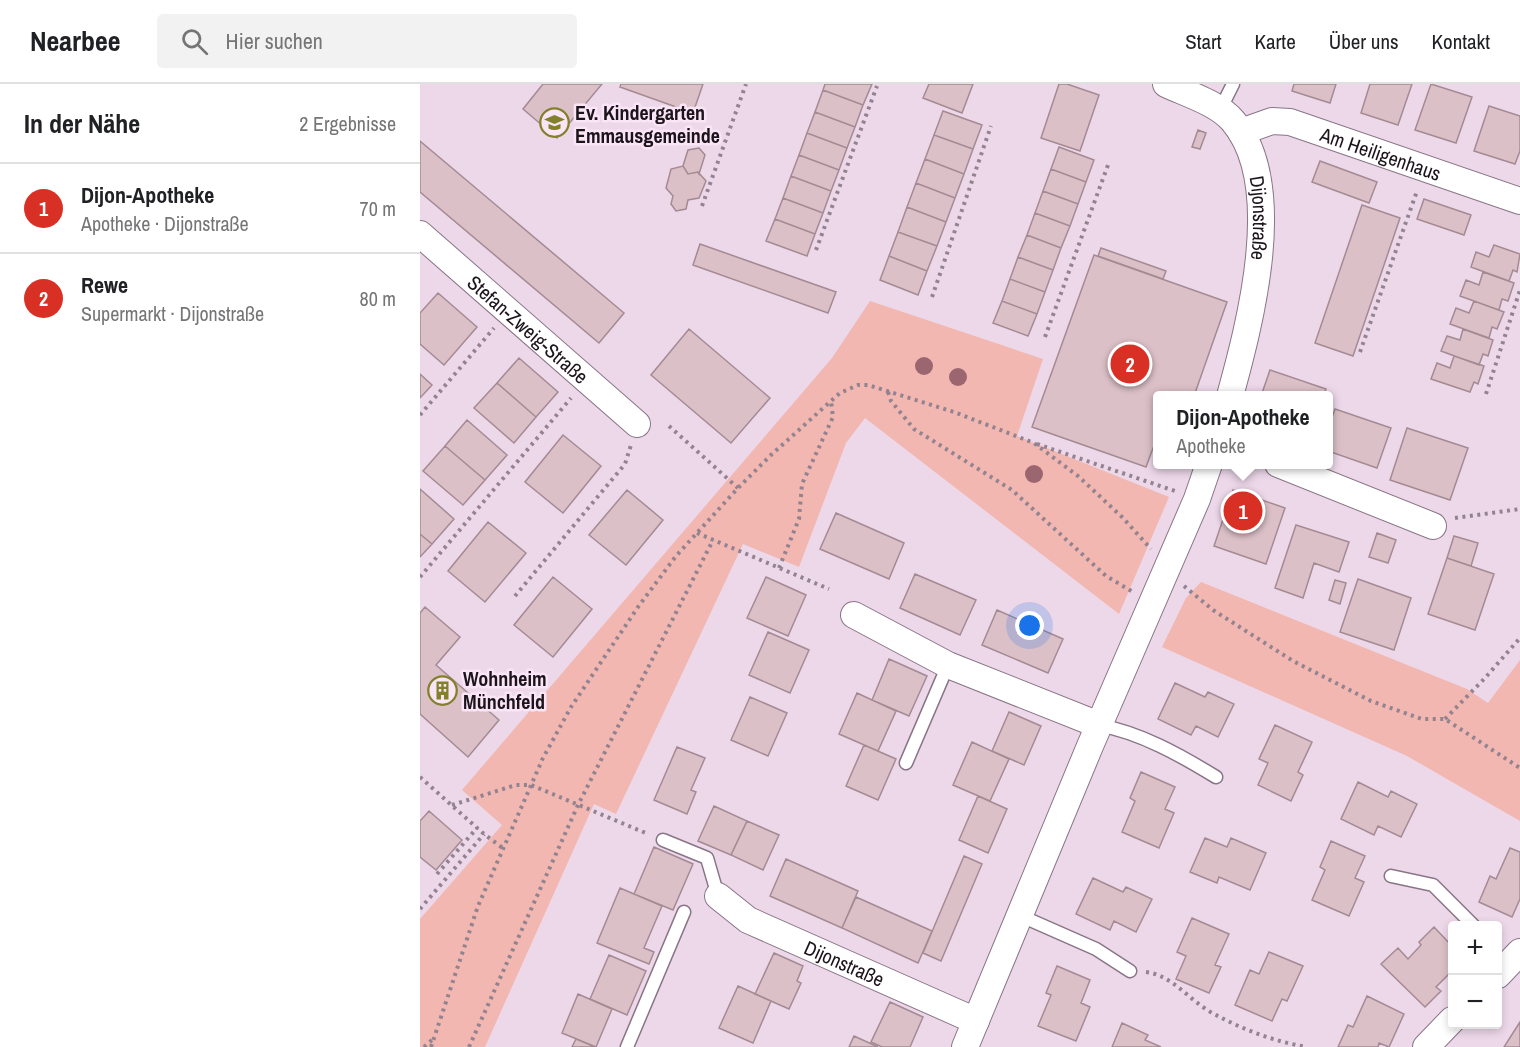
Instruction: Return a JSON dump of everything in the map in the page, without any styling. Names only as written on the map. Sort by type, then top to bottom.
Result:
[{"type":"street","name":"Dijonstraße","points":[[1166,84],[1220,110],[1241,132],[1252,155],[1259,189],[1259,263],[1231,391]]},
{"type":"street","name":"Am Heiligenhaus","points":[[1241,132],[1272,121],[1290,122],[1520,201]]},
{"type":"street","name":"Stefan-Zweig-Straße","points":[[420,234],[637,424]]},
{"type":"street","points":[[965,1047],[1099,725],[1197,499],[1208,469]]},
{"type":"street","points":[[1289,469],[1441,522]]},
{"type":"street","points":[[854,615],[948,665],[1099,725]]},
{"type":"street","name":"Dijonstraße","points":[[718,896],[748,920],[976,1021]]},
{"type":"street","points":[[1426,1047],[1448,1024]]},
{"type":"lane","points":[[1220,110],[1233,84]]},
{"type":"lane","points":[[906,763],[948,665]]},
{"type":"lane","points":[[1099,725],[1119,729],[1183,757],[1216,777]]},
{"type":"lane","points":[[663,840],[707,858],[718,896]]},
{"type":"lane","points":[[1391,876],[1433,885],[1469,921]]},
{"type":"lane","points":[[627,1047],[684,912]]},
{"type":"lane","points":[[1021,916],[1096,949],[1130,971]]},
{"type":"path","points":[[702,206],[746,84]]},
{"type":"path","points":[[816,250],[877,86]]},
{"type":"path","points":[[932,297],[991,126]]},
{"type":"path","points":[[1046,337],[1107,165]]},
{"type":"path","points":[[1360,352],[1425,168]]},
{"type":"path","points":[[1486,394],[1520,290]]},
{"type":"path","points":[[420,415],[508,311]]},
{"type":"path","points":[[420,577],[587,380]]},
{"type":"path","points":[[431,1047],[478,906],[543,758],[577,698],[638,607],[676,556],[772,454],[846,388],[868,385],[888,391],[954,412],[1034,443],[1197,499]]},
{"type":"path","points":[[888,391],[891,401],[914,429],[1012,490],[1106,576],[1140,596]]},
{"type":"path","points":[[779,568],[799,519],[802,484],[833,417],[831,401]]},
{"type":"path","points":[[515,596],[625,464],[637,424]]},
{"type":"path","points":[[669,426],[738,488]]},
{"type":"path","points":[[1034,443],[1078,476],[1122,517],[1181,583],[1213,610],[1293,661],[1371,701],[1422,719],[1445,719],[1520,768]]},
{"type":"path","points":[[1441,522],[1520,509]]},
{"type":"path","points":[[697,533],[829,589]]},
{"type":"path","points":[[469,1047],[578,805],[713,540]]},
{"type":"path","points":[[1445,719],[1520,638]]},
{"type":"path","points":[[420,777],[504,849]]},
{"type":"path","points":[[452,805],[516,785],[531,785],[663,840]]},
{"type":"path","points":[[437,874],[477,828]]},
{"type":"path","points":[[420,909],[484,834]]},
{"type":"path","points":[[1130,971],[1158,974],[1214,1015],[1280,1042],[1307,1047]]},
{"type":"path","points":[[424,1047],[435,1037]]},
{"type":"shaded area","points":[[870,301],[1043,359],[1017,436],[1169,497],[1119,614],[865,418],[846,443],[799,567],[743,544],[616,814],[594,804],[485,1047],[420,1047],[420,919],[502,825],[462,790],[832,358]]},
{"type":"shaded area","points":[[1201,582],[1467,689],[1488,703],[1520,660],[1520,821],[1407,756],[1162,647],[1186,598]]},
{"type":"building","name":"Ev. Kindergarten Emmausgemeinde","points":[[543,84],[602,84],[557,138],[523,109]]},
{"type":"building","name":"Ev. Kindergarten Emmausgemeinde","points":[[621,84],[703,84],[693,113],[620,87]]},
{"type":"building","points":[[825,84],[872,84],[863,105],[823,90]]},
{"type":"building","points":[[929,84],[973,84],[962,113],[923,98]]},
{"type":"building","points":[[1059,84],[1067,84],[1099,95],[1080,151],[1041,138]]},
{"type":"building","points":[[1294,84],[1336,84],[1330,103],[1292,91]]},
{"type":"building","points":[[1370,84],[1412,84],[1398,125],[1361,113]]},
{"type":"building","points":[[1431,84],[1472,97],[1456,143],[1415,130]]},
{"type":"building","points":[[823,90],[863,105],[855,127],[815,112]]},
{"type":"building","points":[[1489,106],[1520,116],[1520,151],[1515,164],[1474,151]]},
{"type":"building","points":[[943,111],[982,125],[973,149],[934,135]]},
{"type":"building","points":[[815,112],[855,127],[847,148],[807,133]]},
{"type":"building","points":[[1198,130],[1206,133],[1200,149],[1192,147]]},
{"type":"building","points":[[807,133],[847,148],[839,170],[799,155]]},
{"type":"building","points":[[934,135],[973,149],[964,174],[925,159]]},
{"type":"building","points":[[420,141],[624,313],[599,343],[420,192]]},
{"type":"building","points":[[1059,147],[1094,160],[1086,182],[1051,169]]},
{"type":"building","points":[[699,148],[705,155],[699,174],[698,172],[688,174],[683,166],[688,150]]},
{"type":"building","points":[[799,155],[839,170],[831,191],[791,176]]},
{"type":"building","points":[[925,159],[964,174],[955,198],[916,183]]},
{"type":"building","points":[[1320,161],[1377,182],[1369,203],[1312,182]]},
{"type":"building","points":[[683,166],[688,174],[698,172],[706,181],[699,198],[688,200],[686,209],[676,211],[671,204],[673,196],[666,188],[671,169]]},
{"type":"building","points":[[1051,169],[1086,182],[1078,204],[1043,191]]},
{"type":"building","points":[[791,176],[831,191],[823,213],[783,198]]},
{"type":"building","points":[[916,183],[955,198],[946,222],[907,207]]},
{"type":"building","points":[[1043,191],[1078,204],[1070,226],[1035,213]]},
{"type":"building","points":[[783,198],[823,213],[815,234],[775,219]]},
{"type":"building","points":[[1424,199],[1471,215],[1464,235],[1417,219]]},
{"type":"building","points":[[1362,205],[1400,218],[1353,356],[1315,343]]},
{"type":"building","points":[[907,207],[946,222],[937,246],[898,232]]},
{"type":"building","points":[[1035,213],[1070,226],[1061,248],[1027,235]]},
{"type":"building","points":[[775,219],[815,234],[807,256],[766,241]]},
{"type":"building","points":[[898,232],[937,246],[927,271],[889,256]]},
{"type":"building","points":[[1027,235],[1061,248],[1053,270],[1018,257]]},
{"type":"building","points":[[700,244],[836,292],[828,313],[693,265]]},
{"type":"building","points":[[1494,245],[1520,254],[1517,272],[1513,270],[1509,281],[1471,267],[1476,252],[1489,257]]},
{"type":"building","points":[[1101,248],[1166,271],[1163,279],[1098,256]]},
{"type":"building","points":[[1094,255],[1227,302],[1196,391],[1153,391],[1153,448],[1146,467],[1032,427]]},
{"type":"building","points":[[889,256],[927,271],[918,295],[880,280]]},
{"type":"building","points":[[1018,257],[1053,270],[1045,292],[1010,279]]},
{"type":"building","points":[[1483,272],[1514,283],[1508,301],[1502,299],[1499,310],[1460,296],[1466,280],[1479,285]]},
{"type":"building","points":[[1010,279],[1045,292],[1037,314],[1002,301]]},
{"type":"building","points":[[438,293],[477,327],[444,365],[420,344],[420,313]]},
{"type":"building","points":[[1002,301],[1037,314],[1028,336],[993,323]]},
{"type":"building","points":[[1474,301],[1504,312],[1497,329],[1492,327],[1489,338],[1450,324],[1456,308],[1469,313]]},
{"type":"building","points":[[689,329],[770,398],[731,443],[651,375]]},
{"type":"building","points":[[1463,329],[1493,340],[1488,356],[1483,354],[1479,365],[1441,351],[1447,336],[1460,340]]},
{"type":"building","points":[[1454,356],[1484,366],[1478,384],[1474,382],[1470,392],[1431,379],[1437,363],[1450,368]]},
{"type":"building","points":[[519,358],[558,392],[536,417],[497,383]]},
{"type":"building","points":[[1270,370],[1326,389],[1325,391],[1263,391]]},
{"type":"building","points":[[420,374],[432,385],[420,398]]},
{"type":"building","points":[[497,383],[536,417],[514,443],[474,408]]},
{"type":"building","points":[[1335,409],[1391,428],[1377,468],[1333,453]]},
{"type":"building","points":[[467,420],[507,455],[485,480],[445,446]]},
{"type":"building","points":[[1407,428],[1468,448],[1450,500],[1390,480]]},
{"type":"building","points":[[563,435],[601,466],[563,513],[525,482]]},
{"type":"building","points":[[445,446],[485,480],[463,505],[423,471]]},
{"type":"building","points":[[420,489],[454,519],[432,544],[420,534]]},
{"type":"building","points":[[627,490],[663,520],[626,565],[589,535]]},
{"type":"building","points":[[1233,490],[1285,508],[1266,564],[1214,546]]},
{"type":"building","points":[[836,513],[904,543],[889,579],[820,549]]},
{"type":"building","points":[[488,522],[526,553],[485,602],[448,571]]},
{"type":"building","points":[[1296,525],[1349,542],[1339,572],[1314,563],[1303,598],[1275,588]]},
{"type":"building","points":[[1377,533],[1396,540],[1388,563],[1369,557]]},
{"type":"building","points":[[420,534],[432,544],[420,557]]},
{"type":"building","points":[[1454,536],[1478,543],[1471,566],[1447,558]]},
{"type":"building","points":[[1447,558],[1494,574],[1475,630],[1428,614]]},
{"type":"building","points":[[915,574],[976,600],[960,635],[900,608]]},
{"type":"building","points":[[553,577],[592,609],[553,657],[514,625]]},
{"type":"building","points":[[766,577],[806,595],[788,636],[747,618]]},
{"type":"building","points":[[1358,579],[1411,598],[1394,650],[1340,632]]},
{"type":"building","points":[[1335,580],[1346,583],[1340,604],[1329,600]]},
{"type":"building","name":"Wohnheim Münchfeld","points":[[425,607],[460,637],[436,665],[499,720],[468,757],[420,714],[420,613]]},
{"type":"building","points":[[997,610],[1063,639],[1048,673],[982,645]]},
{"type":"building","points":[[768,632],[809,650],[790,693],[749,675]]},
{"type":"building","points":[[889,659],[927,676],[909,716],[872,700]]},
{"type":"building","points":[[1175,683],[1205,697],[1208,692],[1234,704],[1218,737],[1196,726],[1191,735],[1158,719]]},
{"type":"building","points":[[857,693],[896,711],[878,751],[839,734]]},
{"type":"building","points":[[750,697],[787,713],[768,756],[731,740]]},
{"type":"building","points":[[1009,712],[1041,726],[1024,765],[992,751]]},
{"type":"building","points":[[1275,725],[1312,742],[1298,772],[1303,775],[1291,801],[1258,785],[1268,763],[1259,759]]},
{"type":"building","points":[[972,742],[1009,759],[990,801],[953,785]]},
{"type":"building","points":[[864,745],[896,759],[878,800],[846,786]]},
{"type":"building","points":[[677,747],[705,758],[691,790],[696,792],[687,814],[654,800]]},
{"type":"building","points":[[1141,772],[1175,787],[1165,809],[1174,813],[1159,848],[1122,832],[1135,801],[1130,798]]},
{"type":"building","points":[[1358,782],[1388,797],[1391,791],[1417,804],[1401,837],[1378,826],[1374,835],[1341,819]]},
{"type":"building","points":[[978,796],[1007,809],[988,853],[959,840]]},
{"type":"building","points":[[714,806],[747,821],[731,855],[698,841]]},
{"type":"building","points":[[429,811],[462,840],[436,870],[420,857],[420,821]]},
{"type":"building","points":[[747,821],[779,835],[763,870],[731,855]]},
{"type":"building","points":[[1205,838],[1227,847],[1231,838],[1266,853],[1250,890],[1219,877],[1217,883],[1190,872]]},
{"type":"building","points":[[1331,841],[1365,856],[1355,878],[1364,882],[1349,916],[1312,900],[1325,870],[1320,867]]},
{"type":"building","points":[[654,847],[693,864],[673,910],[634,894]]},
{"type":"building","points":[[1510,848],[1520,852],[1520,899],[1512,917],[1479,902],[1490,876],[1496,879]]},
{"type":"building","points":[[964,856],[982,864],[941,961],[923,953]]},
{"type":"building","points":[[786,859],[858,891],[842,928],[770,896]]},
{"type":"building","points":[[1093,878],[1123,892],[1126,887],[1152,899],[1136,932],[1114,921],[1110,930],[1076,914]]},
{"type":"building","points":[[620,888],[662,906],[644,948],[654,952],[649,964],[597,943]]},
{"type":"building","points":[[856,897],[932,931],[918,963],[842,928]]},
{"type":"building","points":[[1192,918],[1229,934],[1215,965],[1221,967],[1209,993],[1176,979],[1186,956],[1177,952]]},
{"type":"building","points":[[1434,927],[1448,942],[1448,975],[1436,987],[1441,991],[1425,1007],[1381,964],[1398,948],[1408,959],[1421,945],[1419,942]]},
{"type":"building","points":[[1269,952],[1303,966],[1287,1001],[1282,999],[1272,1021],[1235,1005],[1250,970],[1259,974]]},
{"type":"building","points":[[774,953],[803,966],[797,981],[801,983],[789,1009],[755,994]]},
{"type":"building","points":[[609,955],[646,971],[627,1015],[590,999]]},
{"type":"building","points":[[1057,966],[1090,980],[1081,1003],[1090,1007],[1076,1041],[1038,1026],[1051,995],[1046,993]]},
{"type":"building","points":[[738,986],[771,1001],[753,1043],[719,1028]]},
{"type":"building","points":[[578,994],[612,1009],[596,1047],[562,1033]]},
{"type":"building","points":[[1367,996],[1404,1014],[1389,1047],[1379,1043],[1378,1047],[1338,1047],[1348,1025],[1353,1027]]},
{"type":"building","points":[[890,1002],[923,1017],[910,1047],[882,1047],[871,1042]]},
{"type":"building","points":[[1520,1022],[1520,1047],[1504,1047]]},
{"type":"building","points":[[1122,1023],[1148,1035],[1145,1040],[1161,1047],[1112,1047]]},
{"type":"building","points":[[854,1036],[878,1047],[849,1047]]},
{"type":"building","points":[[576,1039],[595,1047],[572,1047]]},
{"type":"place","name":"Ev. Kindergarten Emmausgemeinde","points":[[554,123]]},
{"type":"place","name":"Rewe","points":[[1130,364]]},
{"type":"place","name":"Dijon-Apotheke","points":[[1243,511]]},
{"type":"place","name":"Wohnheim Münchfeld","points":[[442,690]]}]
